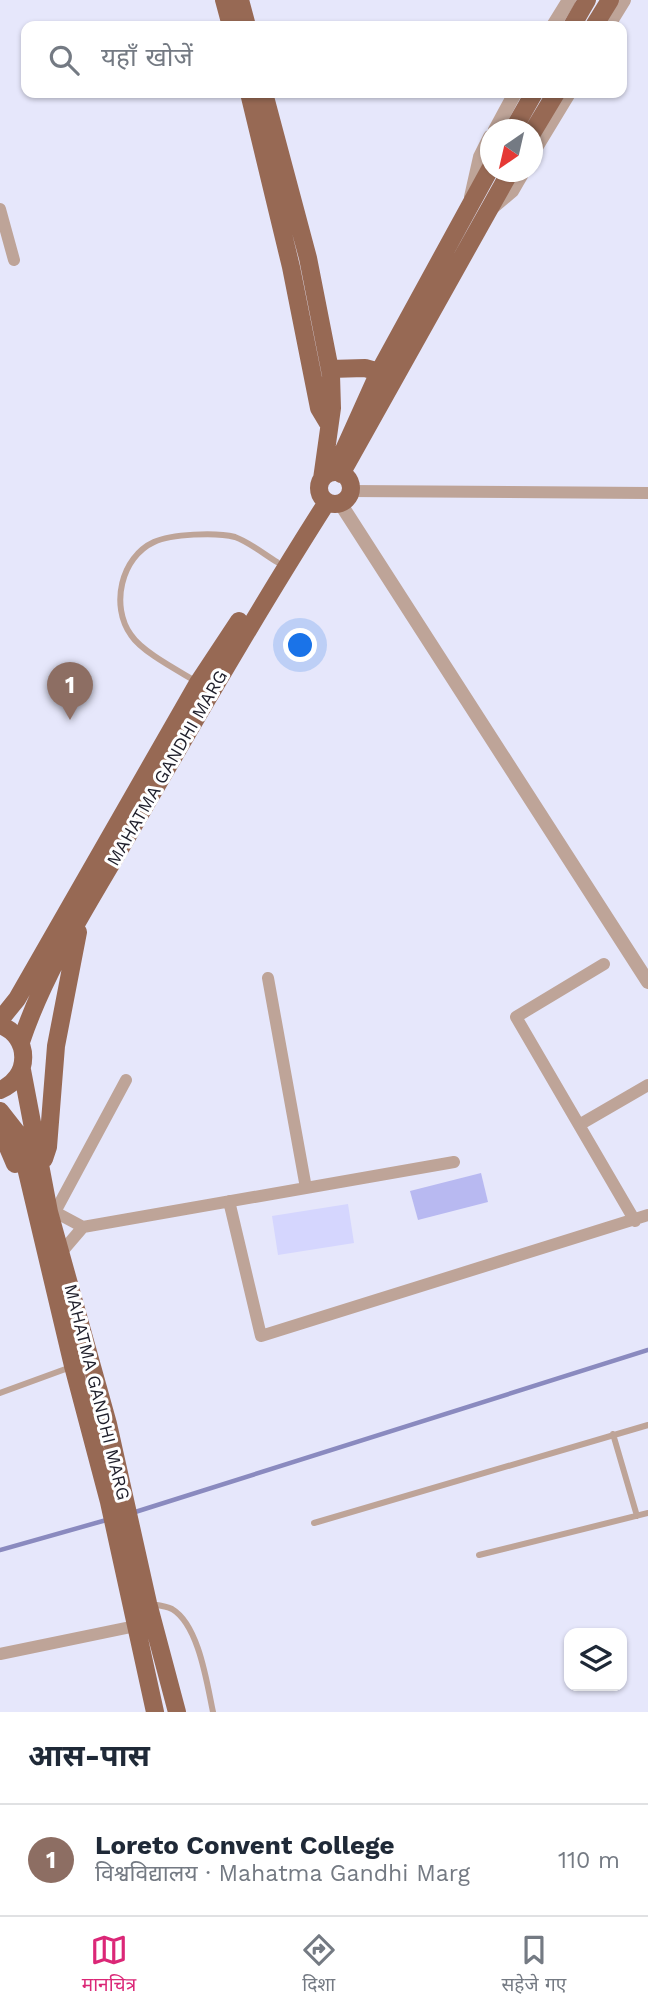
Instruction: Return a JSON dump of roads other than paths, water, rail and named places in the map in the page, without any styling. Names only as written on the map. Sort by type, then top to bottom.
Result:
[{"type":"main road","points":[[224,0],[230,21]]},
{"type":"main road","points":[[240,0],[246,21]]},
{"type":"main road","points":[[575,21],[587,0]]},
{"type":"main road","points":[[597,21],[610,0]]},
{"type":"main road","points":[[250,98],[291,267],[319,408],[328,423]]},
{"type":"main road","points":[[265,98],[308,258],[330,369],[332,408],[328,423],[333,475]]},
{"type":"main road","points":[[519,119],[531,98]]},
{"type":"main road","points":[[541,119],[553,98]]},
{"type":"main road","points":[[333,475],[349,481],[335,498],[319,488],[333,475],[493,182]]},
{"type":"main road","points":[[333,475],[379,373],[477,210]]},
{"type":"main road","points":[[330,369],[365,368],[379,373]]},
{"type":"main road","name":"MAHATMA GANDHI MARG","points":[[0,1022],[17,999],[198,683],[277,562],[335,498]]},
{"type":"main road","name":"MAHATMA GANDHI MARG","points":[[177,1712],[148,1603],[126,1540],[116,1500],[108,1424],[52,1248],[52,1212],[22,1070],[24,1058],[21,1042],[32,1007],[79,921],[262,603],[335,498]]},
{"type":"main road","points":[[42,1168],[48,1147],[56,1046],[79,921]]},
{"type":"main road","points":[[0,1022],[15,1033],[21,1042]]},
{"type":"main road","points":[[0,1090],[14,1082],[22,1070]]},
{"type":"main road","points":[[0,1111],[18,1134],[52,1248],[73,1366],[116,1500]]},
{"type":"main road","points":[[0,1129],[52,1248]]},
{"type":"main road","points":[[126,1540],[135,1626],[155,1712]]},
{"type":"street","points":[[556,21],[569,0]]},
{"type":"street","points":[[611,21],[624,0]]},
{"type":"street","points":[[501,119],[512,98]]},
{"type":"street","points":[[543,138],[566,98]]},
{"type":"street","points":[[477,210],[480,157]]},
{"type":"street","points":[[477,210],[512,191],[517,182]]},
{"type":"street","points":[[0,209],[14,260]]},
{"type":"street","points":[[335,498],[648,493]]},
{"type":"street","points":[[335,498],[648,982]]},
{"type":"street","points":[[604,964],[516,1017],[635,1221]]},
{"type":"street","points":[[268,978],[306,1188]]},
{"type":"street","points":[[126,1080],[52,1212],[83,1227],[454,1162]]},
{"type":"street","points":[[579,1125],[648,1085]]},
{"type":"street","points":[[229,1201],[261,1336],[648,1215]]},
{"type":"street","points":[[52,1248],[65,1248],[83,1227]]},
{"type":"street","points":[[0,1654],[135,1626]]},
{"type":"lane","points":[[198,683],[131,636],[121,613],[119,586],[133,560],[154,542],[193,534],[235,537],[277,562]]},
{"type":"lane","points":[[0,1393],[73,1366]]},
{"type":"lane","points":[[314,1523],[648,1425]]},
{"type":"lane","points":[[613,1434],[637,1516]]},
{"type":"lane","points":[[479,1555],[648,1513]]},
{"type":"lane","points":[[148,1603],[172,1609],[187,1626],[200,1657],[213,1712]]},
{"type":"waterway","points":[[132,1513],[648,1350]]},
{"type":"waterway","points":[[0,1550],[110,1519]]},
{"type":"place","name":"Loreto Convent College","points":[[70,720]]}]
